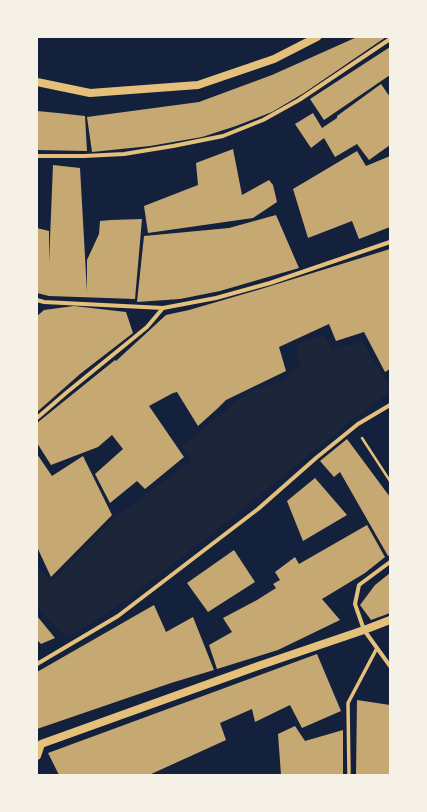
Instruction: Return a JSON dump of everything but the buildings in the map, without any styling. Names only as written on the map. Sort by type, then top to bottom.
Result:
[{"type":"main road","points":[[37,82],[90,93],[198,86],[274,59],[316,37]]},
{"type":"main road","points":[[37,756],[39,745],[390,620]]},
{"type":"street","points":[[37,156],[124,154],[223,136],[263,120],[299,100],[390,39]]},
{"type":"street","points":[[37,300],[44,302],[163,308],[216,298],[270,283],[390,242]]},
{"type":"street","points":[[37,418],[147,327],[163,308]]},
{"type":"street","points":[[37,664],[118,616],[258,509],[354,427],[390,405]]},
{"type":"street","points":[[390,562],[359,585],[355,604],[364,630],[390,666]]},
{"type":"street","points":[[349,775],[348,703],[377,648]]},
{"type":"path","points":[[354,427],[390,481]]},
{"type":"shaded area","points":[[324,335],[333,351],[362,341],[390,388],[390,391],[312,452],[223,525],[118,606],[66,638],[37,606],[37,575],[41,570],[51,582],[118,515],[192,460],[182,446],[250,391],[286,379],[300,365],[296,344]]}]
